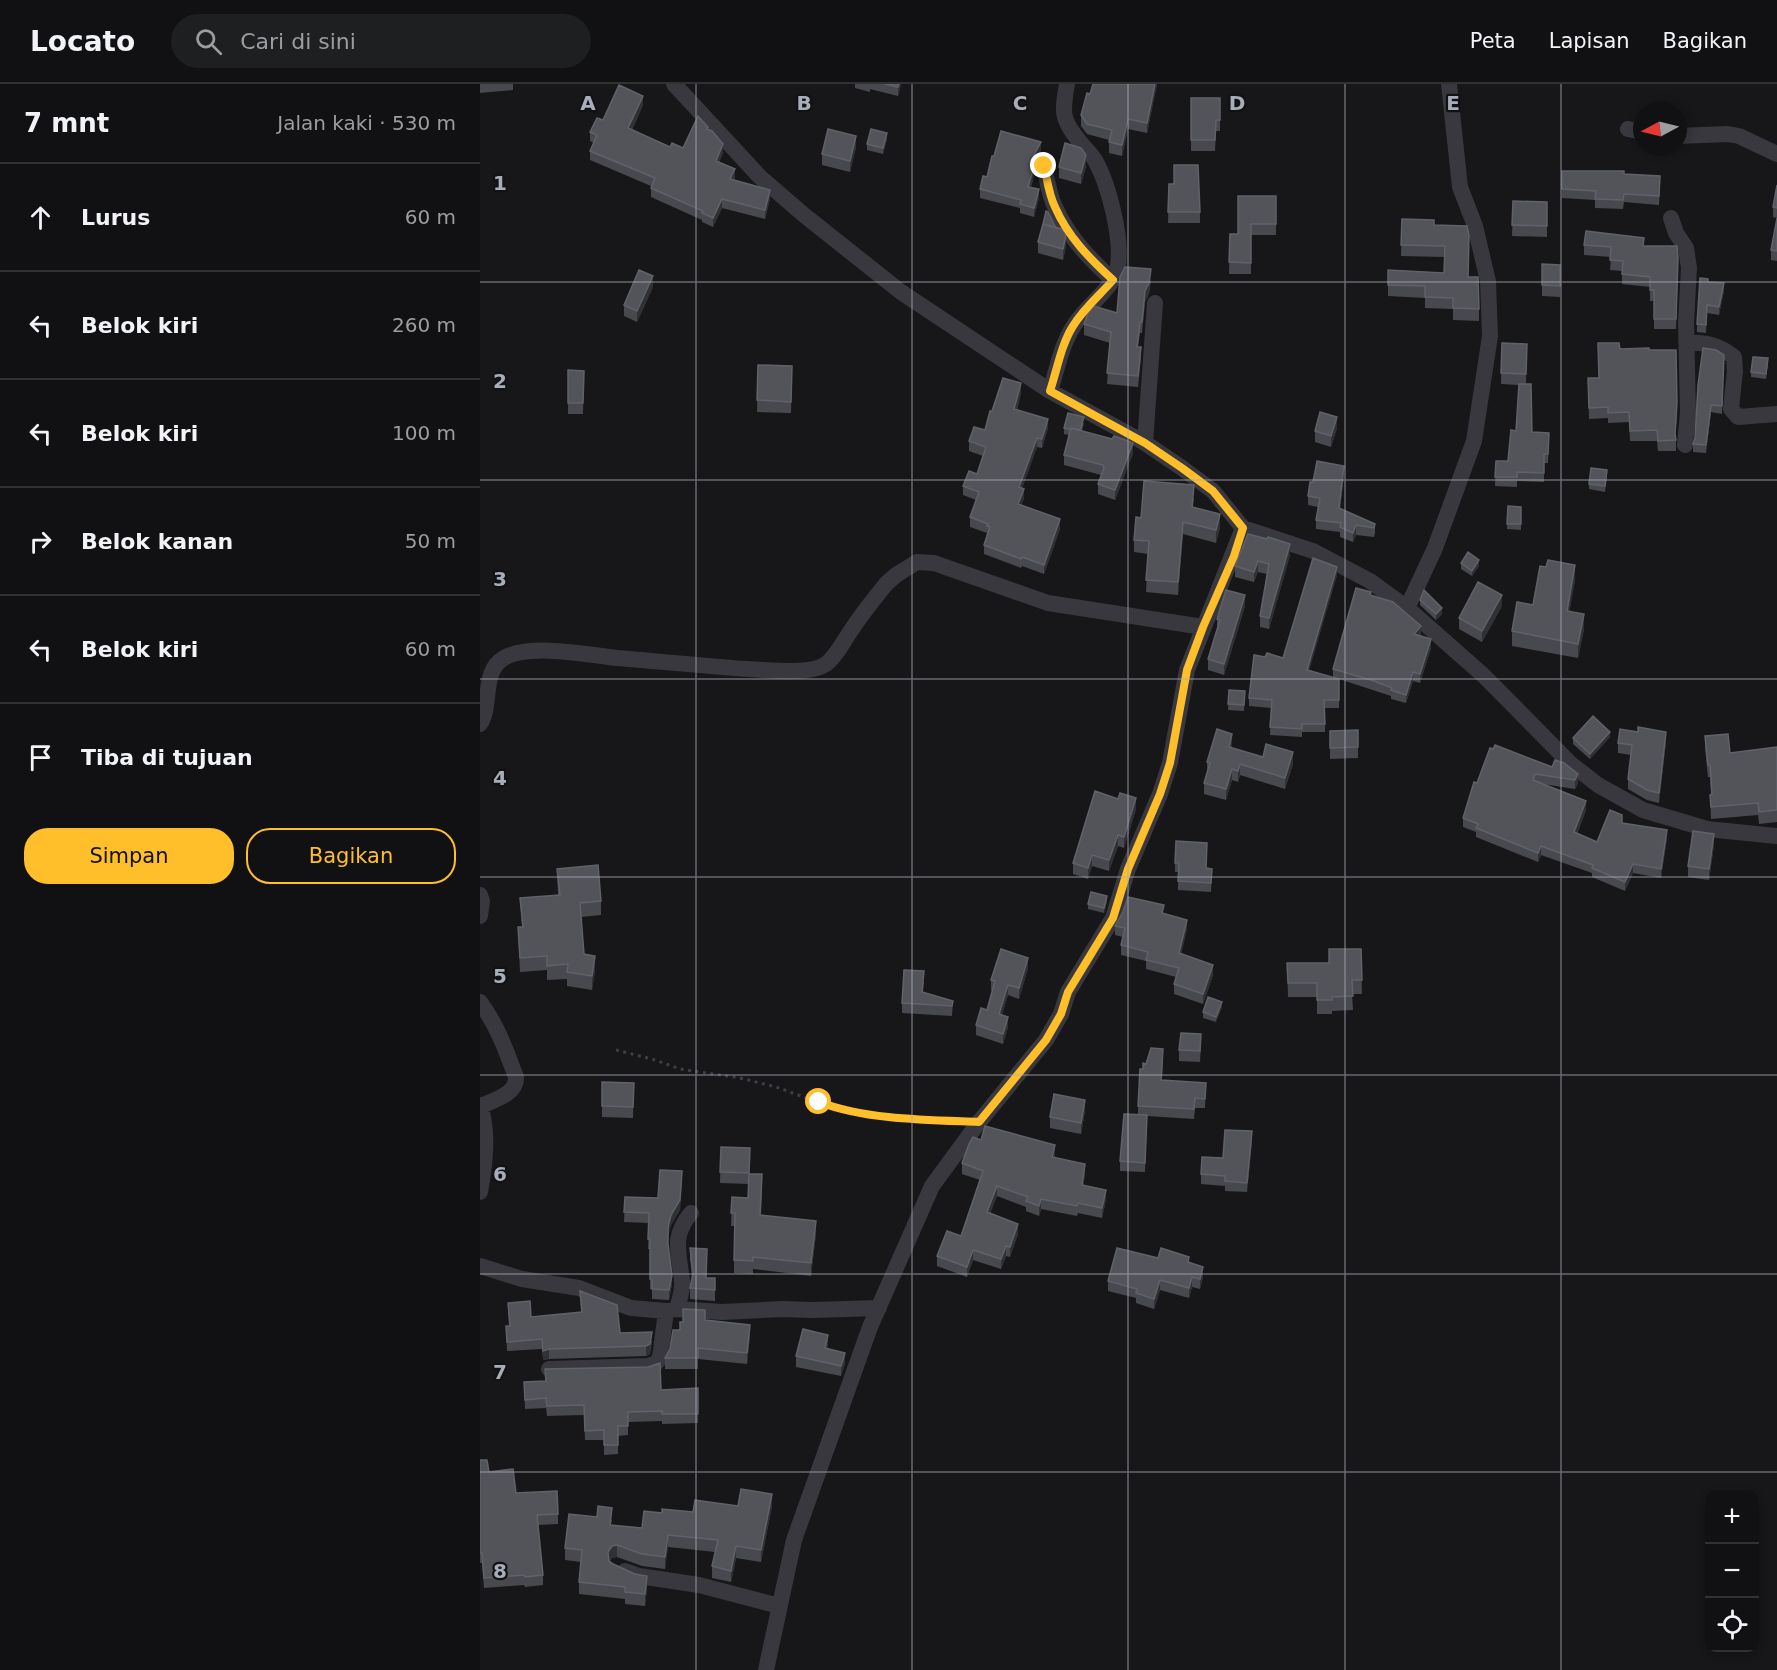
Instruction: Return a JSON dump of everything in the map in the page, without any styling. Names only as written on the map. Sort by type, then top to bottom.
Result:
[{"type":"street","points":[[674,84],[760,177],[901,292],[1050,391],[1145,443],[1213,491],[1243,528],[1313,551],[1370,581],[1407,608],[1483,675],[1571,764],[1599,785],[1643,810],[1707,829],[1777,836]]},
{"type":"street","points":[[1050,391],[1064,345],[1073,327],[1087,307],[1113,280],[1118,268],[1120,244],[1116,223],[1095,159],[1068,128],[1064,117],[1067,84]]},
{"type":"street","points":[[1407,608],[1436,548],[1474,441],[1490,336],[1488,281],[1475,226],[1460,187],[1449,84]]},
{"type":"street","points":[[1687,136],[1728,134],[1739,136],[1777,154]]},
{"type":"street","points":[[1044,166],[1053,205],[1066,228],[1077,244],[1113,280]]},
{"type":"street","points":[[1671,218],[1676,233],[1686,248],[1689,268],[1686,323],[1688,413],[1685,445]]},
{"type":"street","points":[[1145,443],[1155,303]]},
{"type":"street","points":[[1688,343],[1721,347],[1734,357],[1735,371],[1731,409],[1735,415],[1738,417],[1777,414]]},
{"type":"street","points":[[766,1670],[798,1526],[870,1327],[932,1186],[979,1122],[1046,1040],[1061,1014],[1068,992],[1113,918],[1128,869],[1160,794],[1170,763],[1187,670],[1234,556],[1243,528]]},
{"type":"street","points":[[480,724],[495,667],[504,658],[517,653],[562,651],[772,670],[800,671],[820,667],[827,664],[837,652],[886,584],[917,562],[934,563],[1048,603],[1203,627]]},
{"type":"street","points":[[480,895],[482,900],[480,916]]},
{"type":"street","points":[[480,1002],[493,1020],[516,1077],[512,1090],[480,1106],[486,1147],[480,1192]]},
{"type":"street","points":[[549,1369],[648,1366],[656,1363],[660,1358],[672,1310],[682,1283],[678,1240],[680,1226],[691,1213]]},
{"type":"street","points":[[480,1266],[522,1279],[579,1288],[631,1308],[722,1312],[879,1308]]},
{"type":"street","points":[[618,1568],[639,1576],[699,1585],[779,1606]]},
{"type":"path","points":[[616,1050],[680,1069],[740,1078],[776,1087],[837,1109],[908,1119],[979,1122]]},
{"type":"building","points":[[1093,84],[1155,84],[1147,123],[1128,119],[1122,145],[1109,142],[1112,130],[1087,124],[1081,115],[1087,93],[1090,94]]},
{"type":"building","points":[[619,85],[643,96],[628,128],[670,147],[672,143],[683,148],[698,116],[708,127],[707,129],[712,131],[723,144],[716,161],[735,169],[730,179],[770,190],[765,210],[722,199],[713,218],[702,213],[703,211],[651,188],[655,178],[590,151],[597,135],[590,132],[597,118],[603,120]]},
{"type":"building","points":[[1191,98],[1220,98],[1220,120],[1216,120],[1215,140],[1191,140]]},
{"type":"building","points":[[828,129],[856,136],[850,161],[822,154]]},
{"type":"building","points":[[871,129],[887,133],[883,148],[867,144]]},
{"type":"building","points":[[1001,131],[1041,142],[1034,155],[1035,164],[1028,187],[1039,189],[1034,208],[1020,204],[1021,200],[980,189],[983,176],[987,177]]},
{"type":"building","points":[[1065,143],[1081,148],[1086,155],[1081,173],[1059,167]]},
{"type":"building","points":[[1174,165],[1198,165],[1200,212],[1168,212],[1169,184],[1174,184]]},
{"type":"building","points":[[1562,171],[1624,171],[1624,174],[1660,176],[1659,196],[1624,194],[1623,200],[1595,199],[1596,191],[1562,189]]},
{"type":"building","points":[[1777,185],[1777,208],[1773,207]]},
{"type":"building","points":[[1238,196],[1276,196],[1276,224],[1251,224],[1251,263],[1229,262],[1230,234],[1238,234]]},
{"type":"building","points":[[1513,201],[1547,202],[1547,226],[1512,225]]},
{"type":"building","points":[[1046,211],[1048,212],[1056,228],[1043,224]]},
{"type":"building","points":[[1777,218],[1777,251],[1771,250]]},
{"type":"building","points":[[1402,219],[1434,220],[1434,225],[1467,226],[1469,236],[1468,277],[1478,277],[1479,309],[1453,308],[1453,298],[1425,297],[1425,286],[1388,285],[1388,270],[1444,273],[1445,246],[1401,245]]},
{"type":"building","points":[[1043,224],[1062,229],[1066,235],[1063,249],[1038,242]]},
{"type":"building","points":[[1586,231],[1644,238],[1643,246],[1677,246],[1676,319],[1654,319],[1654,290],[1650,290],[1650,277],[1622,274],[1623,261],[1610,260],[1611,247],[1584,245]]},
{"type":"building","points":[[1542,264],[1560,265],[1560,286],[1542,285]]},
{"type":"building","points":[[1125,267],[1151,269],[1145,291],[1142,322],[1140,322],[1137,347],[1141,347],[1138,376],[1107,373],[1111,332],[1084,324],[1088,313],[1094,306],[1117,313],[1120,277]]},
{"type":"building","points":[[639,270],[653,276],[637,311],[624,305]]},
{"type":"building","points":[[1700,278],[1708,279],[1708,282],[1724,283],[1719,307],[1707,305],[1706,325],[1697,324]]},
{"type":"building","points":[[1502,343],[1527,344],[1526,374],[1501,373]]},
{"type":"building","points":[[1598,343],[1619,343],[1620,349],[1676,350],[1676,440],[1658,441],[1657,430],[1630,431],[1629,412],[1608,413],[1608,407],[1589,408],[1588,378],[1599,378]]},
{"type":"building","points":[[1703,348],[1716,350],[1724,355],[1722,406],[1711,405],[1706,445],[1693,444]]},
{"type":"building","points":[[1753,357],[1768,358],[1766,374],[1751,372]]},
{"type":"building","points":[[758,365],[792,366],[791,402],[757,400]]},
{"type":"building","points":[[568,370],[584,371],[583,403],[568,403]]},
{"type":"building","points":[[1003,378],[1021,383],[1014,409],[1048,419],[1042,439],[1037,438],[1019,487],[1024,489],[1018,504],[1060,519],[1044,565],[984,545],[990,527],[970,517],[979,492],[963,486],[969,471],[977,474],[986,447],[969,441],[974,427],[985,430]]},
{"type":"building","points":[[1519,384],[1531,384],[1532,432],[1549,433],[1548,454],[1544,454],[1544,473],[1517,472],[1517,477],[1495,477],[1496,461],[1508,461],[1511,430],[1516,431]]},
{"type":"building","points":[[1320,412],[1337,417],[1331,436],[1315,431]]},
{"type":"building","points":[[1068,413],[1084,417],[1080,430],[1064,428]]},
{"type":"building","points":[[1071,428],[1112,439],[1114,436],[1133,443],[1115,490],[1098,484],[1103,465],[1064,455]]},
{"type":"building","points":[[1317,461],[1344,466],[1339,508],[1375,524],[1374,528],[1356,525],[1353,533],[1340,527],[1341,523],[1316,520],[1320,498],[1308,496]]},
{"type":"building","points":[[1591,468],[1607,470],[1605,486],[1589,484]]},
{"type":"building","points":[[1144,481],[1194,485],[1192,507],[1220,514],[1216,530],[1183,522],[1178,582],[1146,580],[1149,541],[1134,540],[1136,517],[1141,518]]},
{"type":"building","points":[[1508,506],[1521,507],[1521,524],[1507,524]]},
{"type":"building","points":[[1248,534],[1290,544],[1269,618],[1260,616],[1269,564],[1258,561],[1254,572],[1235,566]]},
{"type":"building","points":[[1468,552],[1479,560],[1472,571],[1461,563]]},
{"type":"building","points":[[1313,558],[1337,567],[1307,670],[1339,679],[1339,700],[1324,700],[1325,724],[1302,724],[1302,729],[1270,727],[1272,700],[1249,698],[1254,655],[1265,657],[1267,653],[1283,658]]},
{"type":"building","points":[[1548,560],[1575,565],[1567,611],[1584,614],[1578,644],[1512,631],[1517,602],[1533,605],[1540,566],[1546,567]]},
{"type":"building","points":[[1478,582],[1502,595],[1482,631],[1459,618]]},
{"type":"building","points":[[1356,588],[1393,602],[1421,626],[1414,634],[1431,639],[1420,674],[1413,672],[1406,695],[1374,681],[1333,669]]},
{"type":"building","points":[[1226,590],[1245,595],[1224,664],[1208,659]]},
{"type":"building","points":[[1424,590],[1442,608],[1436,614],[1420,600]]},
{"type":"building","points":[[1229,690],[1245,691],[1244,705],[1228,704]]},
{"type":"building","points":[[1593,716],[1610,732],[1590,754],[1573,738]]},
{"type":"building","points":[[1638,727],[1666,732],[1659,793],[1647,790],[1628,779],[1632,745],[1618,743],[1620,729],[1638,732]]},
{"type":"building","points":[[1217,729],[1232,734],[1229,747],[1263,757],[1266,744],[1293,752],[1285,778],[1240,764],[1238,771],[1232,769],[1226,789],[1204,783],[1210,763],[1207,762]]},
{"type":"building","points":[[1358,730],[1358,747],[1330,748],[1330,731]]},
{"type":"building","points":[[1728,734],[1730,753],[1777,747],[1777,810],[1759,812],[1758,803],[1711,807],[1710,765],[1708,765],[1705,736]]},
{"type":"building","points":[[1495,745],[1552,767],[1555,760],[1564,763],[1578,774],[1575,780],[1535,774],[1533,780],[1586,801],[1574,832],[1597,842],[1610,810],[1622,815],[1622,823],[1667,830],[1661,869],[1633,864],[1625,882],[1592,868],[1593,865],[1541,846],[1538,853],[1476,828],[1478,824],[1463,818],[1474,782],[1477,783],[1490,748],[1493,749]]},
{"type":"building","points":[[1095,791],[1118,799],[1120,793],[1136,798],[1124,837],[1118,835],[1109,860],[1092,855],[1088,868],[1073,863]]},
{"type":"building","points":[[1693,831],[1714,834],[1709,869],[1688,866]]},
{"type":"building","points":[[1176,841],[1207,843],[1206,868],[1212,869],[1211,883],[1178,881],[1179,863],[1175,863]]},
{"type":"building","points":[[598,865],[601,901],[580,903],[584,954],[595,956],[592,976],[567,972],[568,964],[547,966],[547,956],[520,958],[518,927],[523,927],[520,898],[560,895],[557,869]]},
{"type":"building","points":[[1091,892],[1107,896],[1104,908],[1088,904]]},
{"type":"building","points":[[1128,897],[1164,905],[1162,913],[1187,920],[1179,953],[1213,965],[1203,994],[1174,984],[1179,968],[1146,960],[1148,952],[1121,945],[1125,928],[1115,926]]},
{"type":"building","points":[[1001,949],[1028,958],[1019,988],[1008,985],[999,1014],[1008,1017],[1003,1034],[976,1025],[981,1008],[987,1010],[995,981],[991,980]]},
{"type":"building","points":[[1329,949],[1361,949],[1362,980],[1352,980],[1353,996],[1317,1000],[1317,983],[1288,983],[1287,963],[1329,963]]},
{"type":"building","points":[[904,970],[924,971],[922,992],[953,1001],[952,1006],[902,1003]]},
{"type":"building","points":[[1208,997],[1222,1002],[1216,1017],[1203,1012]]},
{"type":"building","points":[[1181,1033],[1201,1034],[1200,1051],[1179,1050]]},
{"type":"building","points":[[1151,1048],[1163,1049],[1161,1080],[1206,1083],[1205,1099],[1195,1098],[1194,1109],[1138,1106],[1140,1069],[1143,1069],[1143,1063],[1146,1064]]},
{"type":"building","points":[[602,1082],[634,1083],[633,1107],[602,1106]]},
{"type":"building","points":[[1054,1094],[1085,1100],[1081,1123],[1050,1117]]},
{"type":"building","points":[[1124,1114],[1147,1115],[1145,1163],[1120,1161]]},
{"type":"building","points":[[985,1126],[1055,1145],[1052,1157],[1085,1164],[1082,1185],[1106,1190],[1102,1208],[1041,1199],[1039,1206],[1026,1201],[1028,1197],[997,1186],[987,1212],[1018,1224],[1010,1247],[1006,1246],[1001,1259],[973,1250],[967,1267],[937,1256],[947,1231],[961,1236],[983,1171],[962,1163],[973,1137],[981,1140]]},
{"type":"building","points":[[1225,1130],[1252,1131],[1247,1183],[1225,1181],[1225,1176],[1201,1174],[1202,1157],[1223,1158]]},
{"type":"building","points":[[721,1147],[750,1148],[749,1173],[720,1172]]},
{"type":"building","points":[[660,1170],[682,1171],[680,1200],[671,1215],[668,1227],[672,1275],[669,1290],[652,1289],[650,1239],[648,1239],[649,1213],[624,1212],[625,1197],[658,1198]]},
{"type":"building","points":[[749,1174],[762,1174],[760,1215],[816,1221],[811,1263],[753,1257],[753,1261],[734,1260],[735,1213],[731,1213],[732,1197],[748,1198]]},
{"type":"building","points":[[690,1248],[707,1249],[706,1278],[715,1278],[715,1290],[690,1288],[693,1273]]},
{"type":"building","points":[[1117,1248],[1158,1258],[1161,1248],[1189,1257],[1188,1262],[1203,1267],[1200,1279],[1192,1277],[1189,1288],[1160,1280],[1154,1299],[1136,1293],[1137,1289],[1108,1281]]},
{"type":"building","points":[[580,1291],[617,1305],[620,1333],[652,1332],[650,1344],[543,1351],[542,1339],[507,1342],[506,1326],[510,1326],[508,1303],[530,1301],[531,1317],[582,1312]]},
{"type":"building","points":[[683,1309],[705,1310],[705,1320],[750,1325],[747,1353],[698,1348],[698,1358],[665,1358],[670,1349],[673,1330],[680,1330],[680,1322],[683,1322]]},
{"type":"building","points":[[803,1329],[828,1335],[825,1348],[845,1353],[841,1366],[796,1356]]},
{"type":"building","points":[[660,1363],[661,1390],[698,1388],[698,1414],[662,1414],[662,1411],[628,1412],[628,1426],[618,1426],[618,1445],[604,1445],[604,1430],[585,1431],[584,1405],[547,1406],[546,1398],[525,1400],[524,1382],[546,1381],[545,1369],[648,1367]]},
{"type":"building","points":[[480,1460],[487,1460],[489,1472],[513,1469],[516,1493],[557,1491],[558,1514],[537,1515],[543,1575],[484,1578],[482,1553],[480,1553]]},
{"type":"building","points":[[741,1489],[772,1494],[761,1550],[736,1546],[731,1571],[712,1566],[718,1540],[668,1535],[665,1557],[642,1554],[617,1545],[612,1546],[608,1552],[609,1561],[613,1564],[635,1574],[647,1576],[645,1594],[625,1592],[625,1587],[579,1582],[582,1550],[565,1548],[569,1514],[597,1517],[598,1506],[612,1508],[610,1525],[642,1528],[644,1511],[662,1513],[662,1509],[693,1512],[695,1500],[738,1506]]},
{"type":"route","points":[[819,1102],[837,1109],[908,1119],[979,1122],[1046,1040],[1061,1014],[1068,992],[1113,918],[1128,869],[1160,794],[1170,763],[1179,725],[1187,670],[1234,556],[1243,528],[1213,491],[1182,468],[1145,443],[1050,391],[1064,345],[1073,327],[1087,307],[1113,280],[1077,244],[1066,228],[1053,205],[1044,166]]}]
